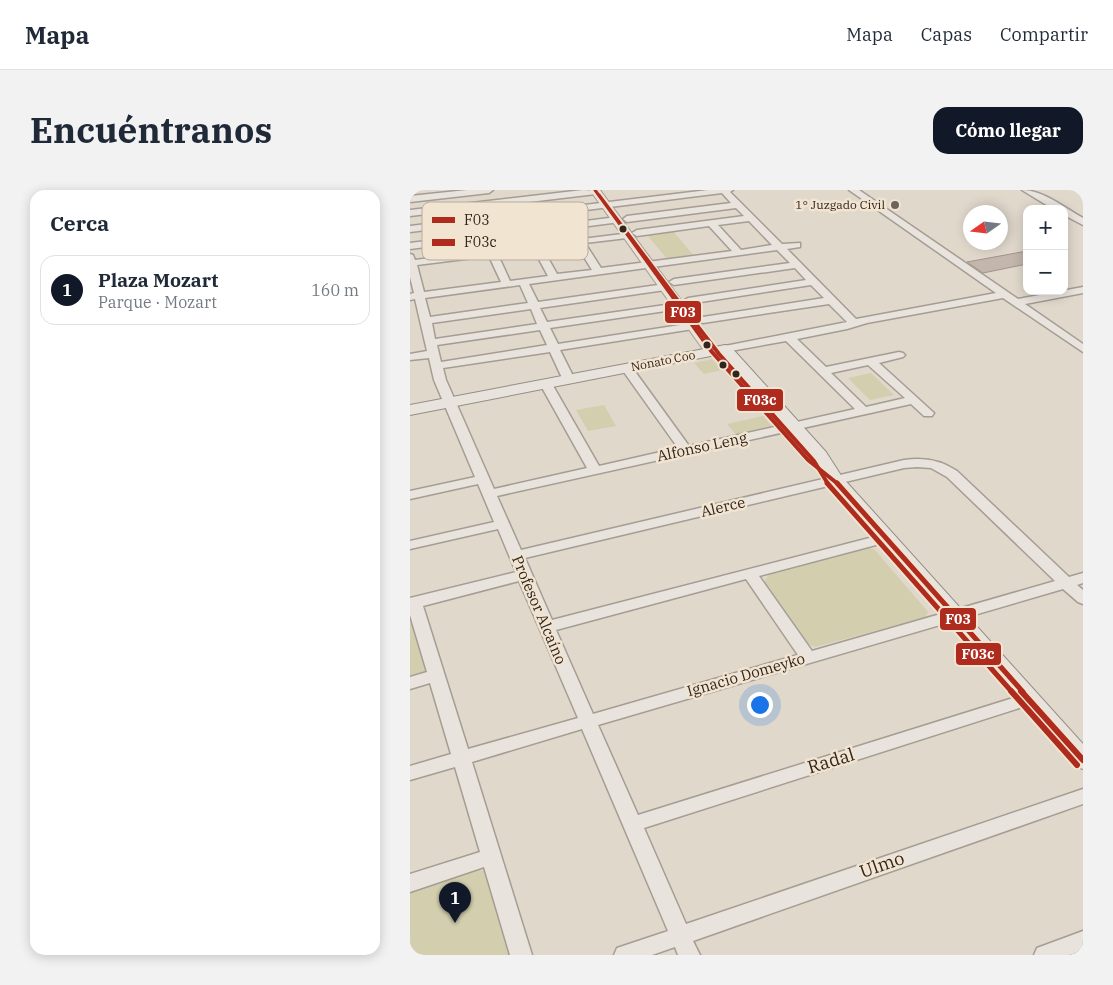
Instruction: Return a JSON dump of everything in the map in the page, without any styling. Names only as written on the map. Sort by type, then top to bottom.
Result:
[{"type":"main road","name":"Nonato Coo","points":[[410,410],[718,351]]},
{"type":"main road","points":[[718,351],[788,428],[814,466],[835,480],[1083,760]]},
{"type":"street","points":[[410,199],[489,190]]},
{"type":"street","points":[[513,190],[518,200]]},
{"type":"street","points":[[501,202],[599,190],[718,351]]},
{"type":"street","points":[[724,190],[855,324]]},
{"type":"street","points":[[588,207],[729,190]]},
{"type":"street","points":[[853,190],[1083,349]]},
{"type":"street","points":[[1026,190],[1053,205]]},
{"type":"street","points":[[588,223],[738,205]]},
{"type":"street","points":[[1068,213],[1083,222]]},
{"type":"street","points":[[588,240],[751,218]]},
{"type":"street","points":[[712,224],[739,252]]},
{"type":"street","points":[[415,297],[796,245]]},
{"type":"street","points":[[588,256],[598,272]]},
{"type":"street","name":"Profesor Alcaíno","points":[[410,260],[415,297],[426,321],[436,366],[450,403],[689,955]]},
{"type":"street","points":[[496,260],[507,284]]},
{"type":"street","points":[[546,260],[554,278]]},
{"type":"street","points":[[426,321],[797,265]]},
{"type":"street","points":[[523,282],[569,380]]},
{"type":"street","points":[[410,357],[432,348],[544,326],[814,282]]},
{"type":"street","points":[[1016,303],[1083,290]]},
{"type":"street","name":"Nonato Coo","points":[[718,351],[1004,294]]},
{"type":"street","points":[[436,366],[554,348],[832,300]]},
{"type":"street","points":[[789,337],[863,412]]},
{"type":"street","points":[[823,371],[899,355]]},
{"type":"street","points":[[870,361],[928,413]]},
{"type":"street","points":[[627,368],[686,451]]},
{"type":"street","points":[[546,384],[595,470]]},
{"type":"street","name":"Alfonso Leng","points":[[410,495],[595,470],[914,400]]},
{"type":"street","name":"Alerce","points":[[516,556],[910,463],[931,464],[943,468],[952,474],[1066,583]]},
{"type":"street","points":[[410,545],[502,524]]},
{"type":"street","points":[[547,626],[886,538]]},
{"type":"street","points":[[750,574],[808,657]]},
{"type":"street","points":[[521,955],[437,676],[412,603],[524,575]]},
{"type":"street","name":"Ignacio Domeyko","points":[[410,773],[1083,578]]},
{"type":"street","points":[[1066,583],[1083,599]]},
{"type":"street","points":[[410,683],[437,676]]},
{"type":"street","name":"Radal","points":[[632,824],[1029,699]]},
{"type":"street","name":"Ulmo","points":[[625,955],[1083,796]]},
{"type":"street","points":[[410,883],[491,857]]},
{"type":"street","points":[[1045,955],[1083,940]]},
{"type":"shaded area","points":[[673,231],[695,257],[668,260],[647,235]]},
{"type":"shaded area","points":[[712,359],[722,370],[704,374],[694,363]]},
{"type":"shaded area","points":[[871,373],[894,395],[870,400],[848,378]]},
{"type":"shaded area","points":[[604,405],[616,426],[588,431],[576,410]]},
{"type":"shaded area","points":[[763,416],[773,428],[737,436],[727,424]]},
{"type":"shaded area","points":[[869,548],[875,550],[928,612],[926,617],[815,647],[808,644],[764,582],[769,574]]},
{"type":"shaded area","points":[[410,608],[430,670],[425,675],[410,679]]},
{"type":"shaded area","points":[[475,870],[486,871],[510,955],[410,955],[410,891]]},
{"type":"building","points":[[1023,252],[1023,265],[983,273],[967,262]]},
{"type":"transit line","name":"F03","points":[[595,190],[712,352],[808,460],[835,480],[1083,760]]},
{"type":"transit line","name":"F03c","points":[[599,195],[719,354],[814,461],[829,485],[1077,765]]},
{"type":"place","name":"1° Juzgado Civil","points":[[895,205]]},
{"type":"place","name":"Plaza Mozart","points":[[455,923]]}]
